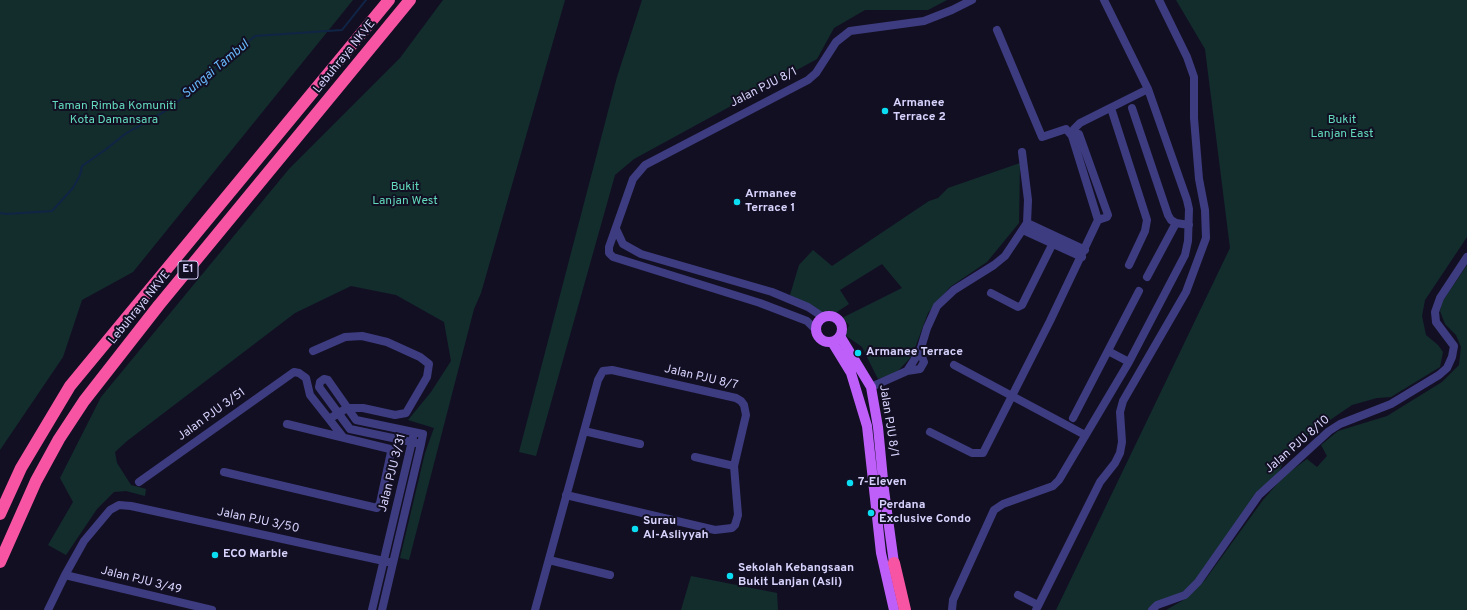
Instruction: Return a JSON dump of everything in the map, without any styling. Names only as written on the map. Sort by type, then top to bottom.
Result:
[{"type":"highway","name":"Lebuhraya NKVE","points":[[0,514],[21,468],[70,386],[389,0]]},
{"type":"highway","name":"Lebuhraya NKVE","points":[[0,562],[36,481],[59,439],[84,401],[159,305],[410,0]]},
{"type":"highway","points":[[894,563],[905,610]]},
{"type":"main road","points":[[832,316],[839,320],[842,328],[836,339],[823,341],[816,334],[815,329],[817,322],[823,317],[832,316]]},
{"type":"main road","name":"Jalan PJU 8/1","points":[[836,339],[871,387],[878,427],[881,553],[894,610]]},
{"type":"main road","name":"Jalan PJU 8/1","points":[[836,339],[850,373],[867,426],[894,563],[911,610]]},
{"type":"street","name":"Jalan PJU 8/1","points":[[815,329],[807,321],[760,303],[613,257],[609,253],[610,240],[616,229],[633,179],[645,165],[808,80],[816,73],[836,42],[850,31],[924,22],[972,0]]},
{"type":"street","points":[[952,610],[953,600],[994,510],[1003,504],[1053,486],[1129,362],[1185,255],[1189,225],[1187,200],[1148,89],[1104,0]]},
{"type":"street","points":[[1018,595],[1037,608],[1100,482],[1115,463],[1120,453],[1122,442],[1120,412],[1123,402],[1186,292],[1206,238],[1194,118],[1194,77],[1187,57],[1159,0]]},
{"type":"street","points":[[997,30],[1042,137],[1066,129],[1076,135]]},
{"type":"street","points":[[930,432],[972,453],[983,453],[1013,397],[1084,253],[1098,220],[1107,217],[1108,215],[1076,135],[1076,126],[1148,89]]},
{"type":"street","points":[[1111,108],[1147,220],[1145,231],[1129,265]]},
{"type":"street","points":[[1132,108],[1170,220],[1176,223],[1189,225]]},
{"type":"street","points":[[871,387],[907,371],[916,371],[923,366],[923,358],[920,351],[926,328],[937,306],[954,290],[1006,256],[1025,226],[1028,200],[1022,152]]},
{"type":"street","points":[[1147,277],[1176,223]]},
{"type":"street","points":[[1025,226],[1084,253]]},
{"type":"street","points":[[1025,226],[1053,243],[1084,253]]},
{"type":"street","points":[[616,229],[623,244],[641,254],[772,292],[808,307],[823,317]]},
{"type":"street","points":[[991,293],[1018,307],[1022,305],[1053,243]]},
{"type":"street","points":[[638,266],[641,254]]},
{"type":"street","name":"Jalan PJU 8/10","points":[[1152,610],[1156,605],[1185,595],[1198,582],[1259,495],[1329,431],[1340,424],[1391,404],[1439,375],[1447,368],[1452,358],[1454,346],[1436,322],[1435,312],[1440,298],[1467,257]]},
{"type":"street","points":[[1073,418],[1139,291]]},
{"type":"street","points":[[313,350],[345,337],[362,336],[387,342],[420,357],[429,364],[427,377],[406,413],[395,415],[363,408],[347,408],[329,419],[343,437]]},
{"type":"street","points":[[1108,351],[1129,362]]},
{"type":"street","points":[[954,365],[1085,435]]},
{"type":"street","name":"Jalan PJU 8/7","points":[[535,610],[549,560],[566,496],[599,375],[607,369],[741,400],[746,410],[734,466],[738,509],[737,521],[732,528],[716,530],[566,496]]},
{"type":"street","name":"Jalan PJU 3/51","points":[[139,482],[294,372],[299,372],[306,378],[310,395],[329,419]]},
{"type":"street","points":[[414,432],[356,420],[328,380],[322,380],[319,387],[350,429],[421,444]]},
{"type":"street","points":[[224,472],[378,508],[391,452],[390,449],[287,424]]},
{"type":"street","points":[[584,431],[640,444]]},
{"type":"street","name":"Jalan PJU 3/31","points":[[372,610],[414,432],[423,434],[382,610]]},
{"type":"street","points":[[695,457],[734,466]]},
{"type":"street","name":"Jalan PJU 3/50","points":[[65,575],[84,541],[110,510],[119,505],[131,506],[392,563]]},
{"type":"street","points":[[549,560],[610,574]]},
{"type":"street","points":[[48,610],[65,575]]},
{"type":"street","name":"Jalan PJU 3/49","points":[[65,575],[212,610]]},
{"type":"green space","name":"Taman Rimba Komuniti Kota Damansara","points":[[0,0],[353,0],[133,272],[82,300],[63,357],[0,450]]},
{"type":"green space","name":"Bukit Lanjan West","points":[[443,0],[565,0],[481,293],[474,309],[409,560],[400,558],[425,453],[434,428],[408,420],[431,392],[451,361],[444,322],[396,295],[351,286],[295,313],[127,441],[115,452],[117,463],[131,485],[146,489],[145,496],[126,491],[114,492],[97,509],[66,555],[48,545],[73,502],[60,478],[101,397],[289,169],[400,58]]},
{"type":"green space","points":[[642,0],[947,0],[928,10],[865,10],[834,28],[817,59],[634,159],[615,175],[536,456],[519,452],[617,77]]},
{"type":"green space","name":"Bukit Lanjan East","points":[[1176,0],[1467,0],[1467,237],[1425,300],[1422,316],[1426,335],[1438,345],[1443,352],[1440,367],[1391,397],[1377,398],[1352,405],[1314,431],[1286,455],[1280,470],[1248,506],[1188,590],[1157,602],[1151,610],[1056,610],[1230,248],[1205,49]]},
{"type":"green space","points":[[1020,163],[1019,223],[987,262],[950,287],[928,313],[912,356],[896,373],[878,379],[862,347],[845,335],[849,325],[842,318],[902,288],[882,264],[840,290],[849,304],[834,314],[824,313],[790,295],[799,265],[813,250],[832,266],[929,201],[938,198],[948,188]]},
{"type":"green space","points":[[1467,265],[1467,610],[1166,610],[1187,598],[1205,580],[1263,500],[1284,476],[1307,459],[1317,467],[1327,456],[1321,445],[1338,431],[1387,416],[1442,382],[1459,365],[1461,347],[1456,335],[1445,324],[1440,311],[1442,302]]},
{"type":"green space","points":[[691,576],[777,593],[778,610],[681,610]]},
{"type":"waterway","name":"Sungai Tambul","points":[[0,213],[7,214],[52,211],[73,188],[80,175],[82,166],[125,134],[169,109],[255,36],[342,30],[366,0]]},
{"type":"place","name":"Armanee Terrace 2","points":[[885,111]]},
{"type":"place","name":"Armanee Terrace 1","points":[[737,202]]},
{"type":"place","name":"Armanee Terrace","points":[[858,353]]},
{"type":"place","name":"7-Eleven","points":[[850,483]]},
{"type":"place","name":"Perdana Exclusive Condo","points":[[871,513]]},
{"type":"place","name":"Surau Al-Asliyyah","points":[[635,529]]},
{"type":"place","name":"ECO Marble","points":[[215,555]]},
{"type":"place","name":"Sekolah Kebangsaan Bukit Lanjan (Asli)","points":[[730,576]]}]
